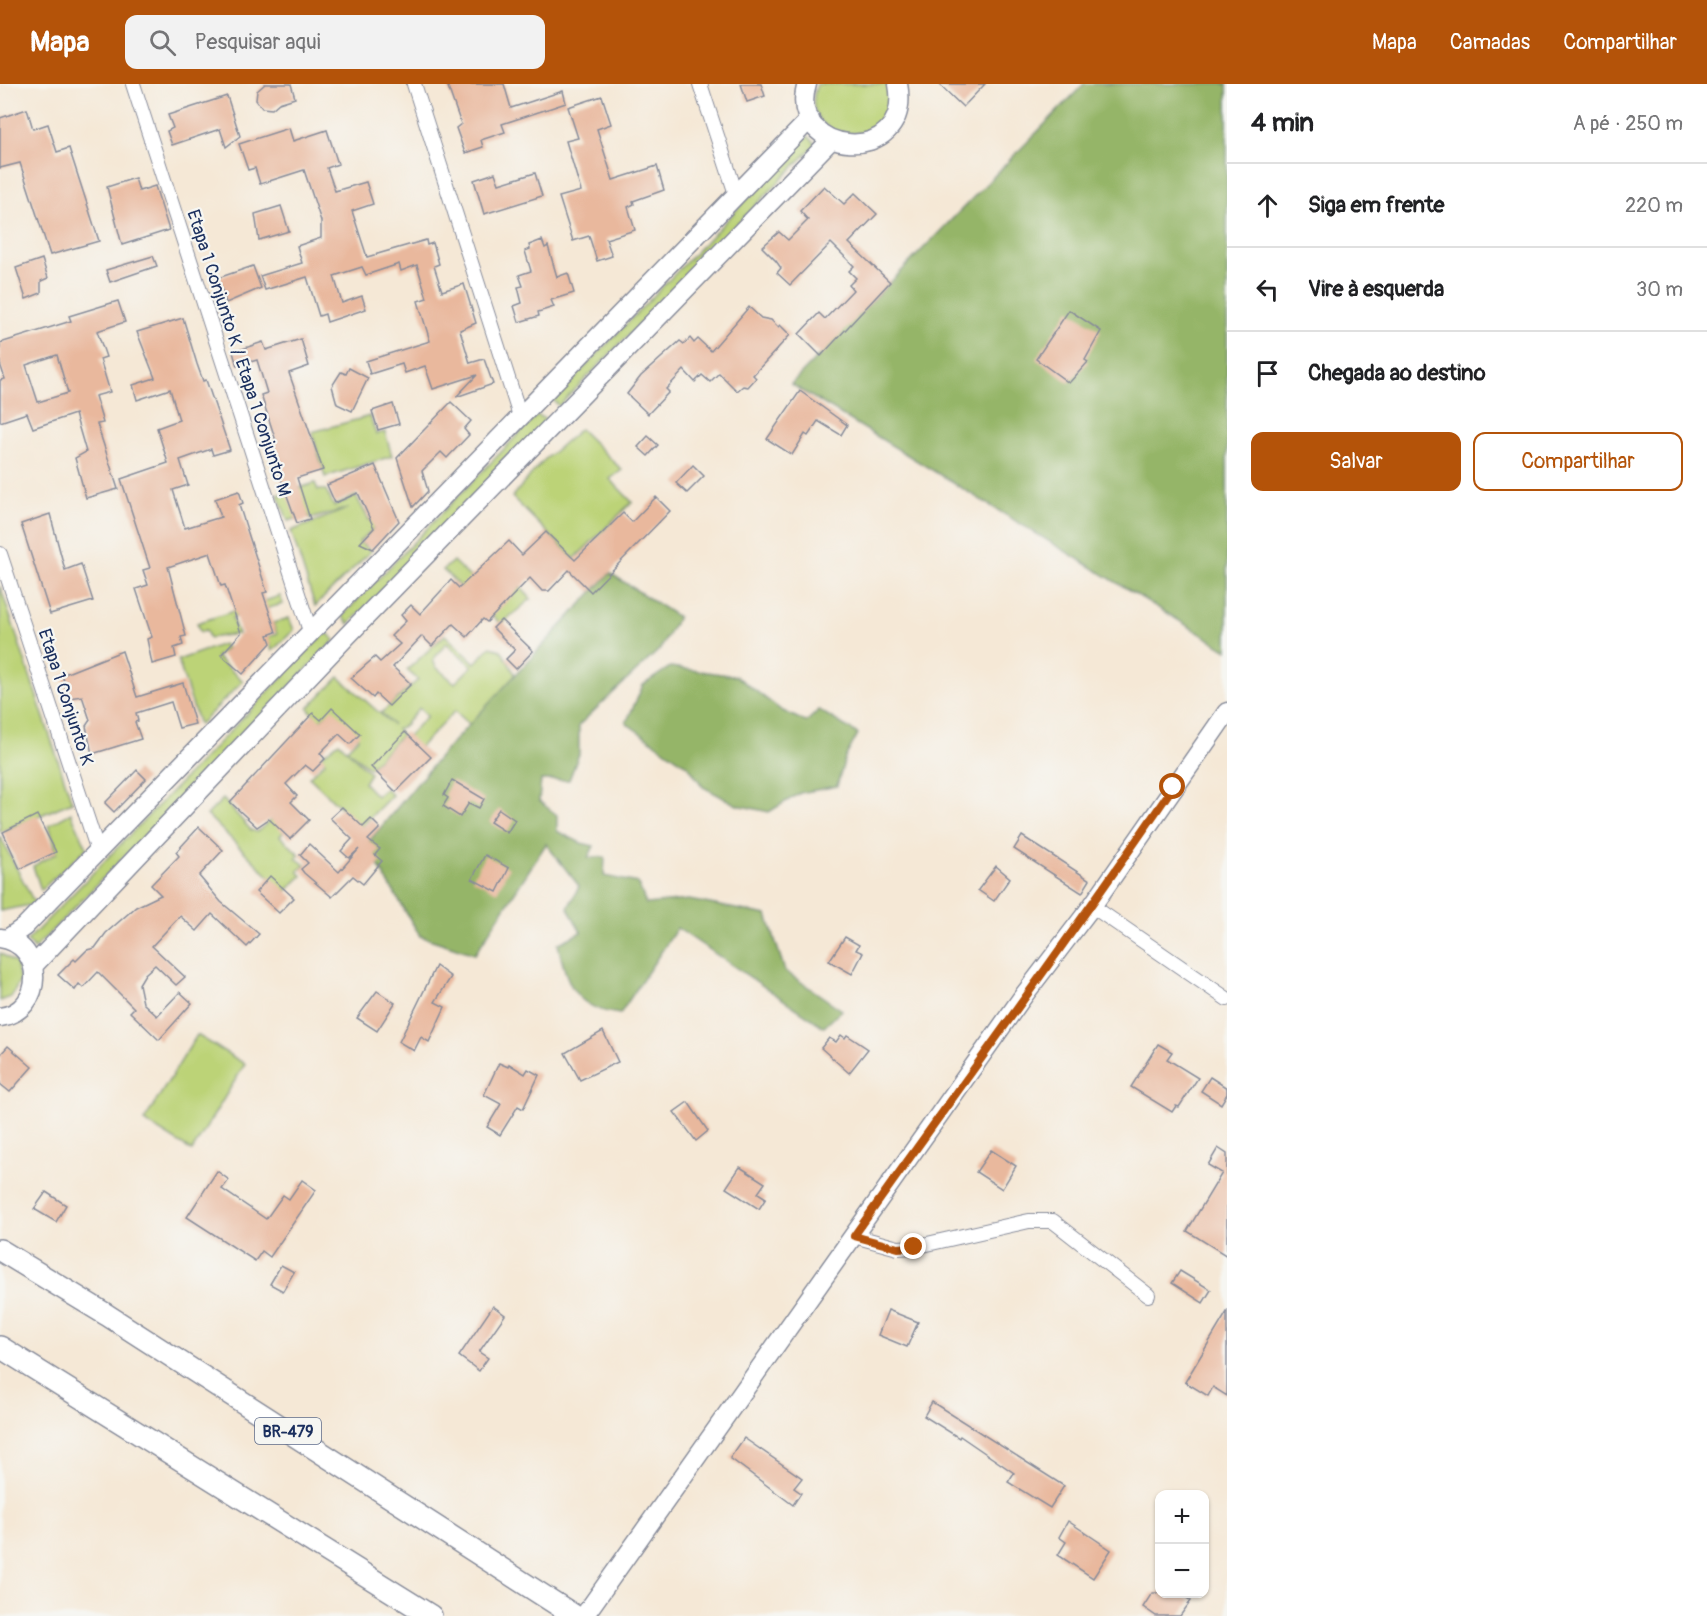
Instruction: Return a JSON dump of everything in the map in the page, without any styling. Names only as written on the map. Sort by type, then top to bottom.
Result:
[{"type":"main road","name":"BR-479","points":[[0,1250],[108,1315],[575,1616]]},
{"type":"main road","points":[[0,1347],[431,1616]]},
{"type":"street","name":"Etapa 1 Conjunto K / Etapa 1 Conjunto M","points":[[133,84],[311,634]]},
{"type":"street","points":[[414,84],[520,416]]},
{"type":"street","points":[[700,84],[736,194]]},
{"type":"street","points":[[807,84],[805,105],[810,119],[819,131],[831,140],[846,145],[862,144],[888,129],[897,116],[900,101],[899,84]]},
{"type":"street","points":[[3,938],[24,927],[810,119]]},
{"type":"street","points":[[34,965],[347,636],[831,140]]},
{"type":"street","points":[[537,398],[559,419]]},
{"type":"street","name":"Etapa 1 Conjunto K","points":[[0,554],[98,851]]},
{"type":"street","points":[[328,617],[347,636]]},
{"type":"street","points":[[584,1616],[1024,996],[1092,906],[1227,712]]},
{"type":"street","points":[[1092,906],[1227,999]]},
{"type":"street","points":[[0,1017],[8,1016],[22,1008],[31,996],[35,981],[34,965],[28,953],[3,938]]},
{"type":"street","points":[[854,1236],[898,1248],[958,1239],[1029,1221],[1053,1221],[1148,1295]]},
{"type":"green space","points":[[817,84],[887,84],[890,105],[884,120],[870,130],[852,133],[835,130],[821,121],[814,106]]},
{"type":"green space","points":[[1084,84],[1227,84],[1227,650],[791,384]]},
{"type":"green space","points":[[808,136],[816,144],[559,406],[553,400]]},
{"type":"green space","points":[[537,415],[545,419],[545,423],[349,624],[342,616]]},
{"type":"green space","points":[[370,416],[376,434],[385,432],[392,456],[325,477],[312,432]]},
{"type":"green space","points":[[580,429],[622,470],[610,479],[632,502],[574,559],[512,497],[542,462]]},
{"type":"green space","points":[[315,483],[318,490],[326,490],[334,506],[356,496],[369,520],[388,515],[359,542],[371,551],[315,606],[291,531],[349,508],[310,519],[309,515],[288,521],[278,495]]},
{"type":"green space","points":[[453,561],[491,597],[499,608],[521,587],[531,599],[501,624],[443,570]]},
{"type":"green space","points":[[610,573],[678,617],[660,649],[579,725],[579,754],[569,780],[541,780],[539,801],[557,815],[557,831],[581,843],[594,846],[588,858],[605,857],[604,876],[638,883],[646,904],[689,900],[767,915],[785,971],[842,1010],[824,1027],[677,928],[620,1014],[592,1007],[575,992],[569,982],[558,944],[581,932],[568,908],[579,886],[546,844],[475,954],[420,936],[366,845],[441,755]]},
{"type":"green space","points":[[0,586],[72,802],[0,832]]},
{"type":"green space","points":[[280,596],[283,604],[232,618],[238,634],[209,638],[206,630],[200,632],[197,623]]},
{"type":"green space","points":[[289,618],[294,630],[272,651],[268,637],[277,634],[273,623]]},
{"type":"green space","points":[[326,632],[335,640],[34,949],[27,941]]},
{"type":"green space","points":[[445,635],[475,663],[490,647],[501,650],[516,676],[470,725],[455,711],[418,749],[407,737],[427,716],[419,708],[404,726],[397,729],[402,735],[369,768],[347,749],[358,738],[331,711],[319,721],[308,708],[339,677],[393,725],[381,713],[418,680],[407,670]],"holes":[[[446,643],[472,666],[455,683],[436,667],[433,660]]]},
{"type":"green space","points":[[223,644],[227,648],[216,657],[243,681],[199,725],[178,660]]},
{"type":"green space","points":[[670,667],[736,676],[781,710],[806,722],[819,710],[858,734],[845,758],[837,786],[800,793],[769,812],[737,805],[703,787],[689,767],[626,723],[643,685]]},
{"type":"green space","points":[[339,742],[370,773],[364,783],[376,796],[386,788],[392,795],[361,827],[309,777],[325,762],[321,756]]},
{"type":"green space","points":[[223,799],[251,830],[257,832],[274,817],[287,828],[280,836],[300,855],[296,858],[305,865],[298,871],[302,876],[285,892],[207,815]]},
{"type":"green space","points":[[71,813],[87,848],[41,890],[33,866],[57,853],[49,825]]},
{"type":"green space","points":[[0,836],[35,904],[0,911]]},
{"type":"green space","points":[[0,953],[16,963],[20,981],[11,997],[0,1001]]},
{"type":"green space","points":[[197,1035],[245,1064],[192,1151],[144,1121]]},
{"type":"building","points":[[265,84],[291,84],[295,98],[279,103],[272,109],[262,108],[256,100],[257,91]]},
{"type":"building","points":[[447,84],[504,84],[511,108],[563,91],[566,103],[502,124],[505,132],[481,140],[483,147],[465,153],[456,128],[461,124]]},
{"type":"building","points":[[741,84],[761,84],[765,96],[747,102]]},
{"type":"building","points":[[939,84],[985,84],[963,107]]},
{"type":"building","points":[[227,96],[240,136],[226,147],[220,129],[172,145],[167,131],[173,128],[168,115]]},
{"type":"building","points":[[602,96],[611,124],[597,129],[613,180],[657,166],[664,190],[633,201],[634,204],[628,207],[635,230],[606,239],[612,256],[597,261],[589,236],[573,241],[559,197],[581,191],[566,141],[578,138],[568,107]]},
{"type":"building","points":[[27,109],[33,129],[48,124],[57,152],[69,148],[99,241],[50,255],[20,163],[0,168],[0,118]]},
{"type":"building","points":[[289,128],[293,141],[327,130],[338,164],[327,168],[335,191],[366,182],[373,204],[352,211],[367,257],[426,240],[427,245],[433,243],[439,264],[434,266],[442,291],[464,284],[476,323],[460,330],[470,363],[484,359],[493,384],[456,397],[477,375],[433,389],[425,366],[405,373],[402,364],[370,374],[366,361],[430,341],[418,301],[427,298],[417,265],[401,271],[399,264],[366,275],[362,267],[334,276],[342,303],[362,296],[366,309],[327,322],[325,314],[319,316],[307,277],[265,290],[260,276],[302,263],[297,246],[321,238],[321,221],[304,170],[260,184],[255,168],[248,170],[239,144]]},
{"type":"building","points":[[495,173],[499,184],[535,173],[542,196],[484,214],[474,180]]},
{"type":"building","points":[[135,178],[139,191],[155,186],[169,230],[122,245],[107,187]]},
{"type":"building","points":[[824,186],[844,204],[855,193],[877,214],[849,243],[890,282],[821,356],[799,334],[819,313],[825,319],[853,290],[849,285],[856,278],[849,271],[854,266],[831,243],[790,285],[777,273],[781,268],[762,247],[779,232],[788,240],[808,220],[800,211]]},
{"type":"building","points":[[281,206],[289,231],[259,240],[255,214]]},
{"type":"building","points":[[542,240],[545,248],[548,246],[557,277],[568,273],[574,293],[551,300],[554,307],[538,312],[539,316],[519,322],[514,306],[522,303],[518,287],[523,286],[519,275],[531,271],[525,251],[530,249],[529,245]]},
{"type":"building","points":[[153,256],[157,266],[110,282],[106,270]]},
{"type":"building","points":[[42,259],[48,278],[41,281],[41,293],[26,299],[16,268]]},
{"type":"building","points":[[253,266],[261,288],[226,303],[218,278]]},
{"type":"building","points":[[118,301],[125,322],[97,331],[106,357],[100,359],[110,392],[95,396],[103,423],[97,424],[118,489],[86,498],[75,458],[86,452],[75,414],[33,428],[27,413],[0,422],[0,380],[5,379],[0,364],[0,343],[71,321],[69,316]],"holes":[[[57,355],[68,393],[38,402],[26,365]]]},
{"type":"building","points":[[749,307],[761,318],[771,320],[778,327],[780,325],[790,335],[753,375],[756,378],[748,387],[743,386],[737,391],[719,373],[710,382],[702,375],[695,382],[684,370],[666,389],[669,392],[648,414],[627,394],[641,376],[680,341],[684,344],[690,338],[694,343],[698,339],[711,351]]},
{"type":"building","points":[[1069,310],[1101,331],[1085,360],[1088,362],[1069,383],[1036,359]]},
{"type":"building","points":[[183,318],[203,381],[206,380],[230,450],[213,455],[211,449],[180,460],[188,485],[173,490],[185,528],[221,517],[215,499],[239,491],[243,503],[239,505],[267,592],[263,593],[276,632],[268,635],[271,643],[243,674],[221,655],[241,633],[225,585],[221,586],[210,553],[168,567],[186,636],[181,637],[183,645],[174,648],[176,657],[152,664],[147,639],[152,637],[136,589],[148,585],[143,570],[150,568],[121,479],[168,463],[157,428],[179,420],[170,389],[137,400],[133,385],[155,378],[137,332]]},
{"type":"building","points":[[301,339],[309,366],[289,373],[323,470],[297,478],[310,519],[297,523],[278,471],[271,443],[276,441],[261,395],[267,393],[257,360],[237,366],[233,352],[263,342],[266,350]]},
{"type":"building","points":[[349,368],[368,378],[352,411],[337,404],[332,386],[341,372],[346,374]]},
{"type":"building","points":[[800,391],[847,425],[841,435],[818,421],[808,436],[805,434],[792,455],[767,439]]},
{"type":"building","points":[[451,402],[471,421],[464,429],[469,435],[447,458],[441,452],[422,471],[428,491],[413,507],[397,458]]},
{"type":"building","points":[[393,404],[399,424],[378,430],[372,411]]},
{"type":"building","points":[[648,436],[658,445],[648,456],[638,447]]},
{"type":"building","points":[[375,465],[399,521],[373,549],[360,543],[374,528],[358,493],[335,503],[327,485]]},
{"type":"building","points":[[693,465],[704,476],[687,493],[676,483]]},
{"type":"building","points":[[656,497],[670,511],[591,592],[569,570],[549,591],[542,591],[530,578],[487,622],[483,619],[467,637],[453,624],[432,646],[422,636],[393,667],[411,684],[389,706],[376,694],[373,698],[351,678],[375,657],[380,662],[400,644],[391,636],[406,621],[401,615],[411,605],[420,614],[451,580],[459,588],[509,541],[522,555],[546,532],[575,560],[623,513],[632,522]]},
{"type":"building","points":[[50,514],[65,570],[81,564],[93,601],[50,614],[21,524]]},
{"type":"building","points":[[501,620],[533,651],[516,669],[506,659],[515,650],[493,628]]},
{"type":"building","points":[[122,651],[137,697],[183,683],[195,724],[179,728],[171,702],[136,713],[138,721],[135,722],[141,739],[92,754],[86,726],[90,720],[82,696],[69,698],[62,675]]},
{"type":"building","points":[[332,708],[360,734],[350,744],[339,734],[320,753],[325,759],[313,771],[305,765],[286,784],[297,796],[291,802],[309,820],[290,839],[269,819],[257,827],[230,802],[313,713],[321,720]]},
{"type":"building","points":[[405,732],[431,757],[396,792],[371,767]]},
{"type":"building","points":[[137,770],[146,779],[114,812],[105,803]]},
{"type":"building","points":[[452,780],[484,799],[479,808],[469,803],[460,817],[443,806],[448,798],[444,795]]},
{"type":"building","points":[[342,807],[363,827],[371,819],[380,828],[368,840],[380,849],[375,855],[382,861],[363,884],[353,876],[332,897],[304,873],[301,869],[308,863],[300,855],[309,844],[339,872],[359,849],[349,858],[341,851],[352,839],[330,818]]},
{"type":"building","points":[[499,809],[515,820],[507,833],[490,822]]},
{"type":"building","points":[[37,815],[56,852],[20,869],[3,832]]},
{"type":"building","points":[[199,827],[223,850],[199,876],[221,902],[259,934],[247,947],[212,914],[197,931],[180,916],[152,946],[185,977],[176,985],[155,965],[145,974],[139,984],[143,1003],[157,1016],[180,992],[192,1003],[159,1040],[130,1012],[134,1008],[98,972],[83,988],[79,984],[75,990],[58,975],[74,959],[76,961],[87,950],[95,948],[106,933],[136,907],[161,895],[151,885],[179,856],[176,852]]},
{"type":"building","points":[[1022,836],[1090,880],[1082,893],[1014,849]]},
{"type":"building","points":[[485,855],[509,868],[497,892],[472,879]]},
{"type":"building","points":[[996,866],[1010,878],[994,901],[978,890]]},
{"type":"building","points":[[270,876],[294,898],[279,913],[256,892]]},
{"type":"building","points":[[845,937],[859,945],[856,950],[863,953],[852,974],[829,961]]},
{"type":"building","points":[[436,966],[451,977],[435,1002],[445,1007],[429,1042],[421,1037],[414,1051],[399,1042]]},
{"type":"building","points":[[377,991],[395,1003],[377,1031],[357,1018]]},
{"type":"building","points":[[603,1031],[618,1062],[580,1080],[565,1053]]},
{"type":"building","points":[[841,1035],[845,1038],[847,1035],[868,1049],[849,1073],[821,1048],[829,1038],[836,1042]]},
{"type":"building","points":[[1158,1044],[1172,1052],[1167,1059],[1198,1078],[1179,1107],[1176,1106],[1172,1112],[1131,1087]]},
{"type":"building","points":[[8,1046],[32,1067],[10,1092],[0,1084],[0,1055]]},
{"type":"building","points":[[499,1063],[508,1067],[509,1064],[525,1074],[528,1069],[539,1075],[523,1109],[518,1106],[500,1135],[487,1127],[501,1104],[484,1095]]},
{"type":"building","points":[[1210,1077],[1227,1088],[1227,1094],[1221,1104],[1201,1091]]},
{"type":"building","points":[[688,1102],[708,1131],[696,1141],[674,1112]]},
{"type":"building","points":[[1218,1148],[1227,1154],[1227,1256],[1187,1231],[1222,1173],[1208,1165]]},
{"type":"building","points":[[991,1150],[1016,1166],[1002,1189],[976,1172]]},
{"type":"building","points":[[740,1167],[765,1183],[758,1193],[766,1198],[759,1209],[726,1188]]},
{"type":"building","points":[[217,1171],[229,1180],[222,1189],[266,1219],[283,1195],[289,1199],[302,1180],[316,1190],[270,1257],[262,1251],[255,1261],[187,1217]]},
{"type":"building","points":[[46,1192],[66,1205],[56,1222],[34,1209]]},
{"type":"building","points":[[281,1265],[294,1272],[283,1291],[270,1284]]},
{"type":"building","points":[[1180,1271],[1211,1290],[1203,1303],[1172,1283]]},
{"type":"building","points":[[493,1306],[505,1315],[479,1352],[488,1358],[479,1371],[459,1356]]},
{"type":"building","points":[[888,1310],[918,1322],[907,1347],[878,1335]]},
{"type":"building","points":[[1227,1312],[1227,1396],[1213,1387],[1208,1396],[1185,1382]]},
{"type":"building","points":[[932,1402],[1064,1486],[1050,1508],[1008,1482],[1014,1473],[960,1436],[959,1438],[924,1416]]},
{"type":"building","points":[[744,1438],[802,1478],[794,1488],[801,1493],[793,1505],[730,1458]]},
{"type":"building","points":[[1068,1521],[1111,1550],[1093,1578],[1058,1555],[1066,1542],[1059,1537]]},
{"type":"building","points":[[1152,1593],[1155,1593],[1155,1598],[1186,1598],[1191,1601],[1180,1616],[1156,1616],[1143,1607]]},
{"type":"route","points":[[914,1247],[898,1248],[854,1236],[1024,996],[1092,906],[1173,787]]}]
